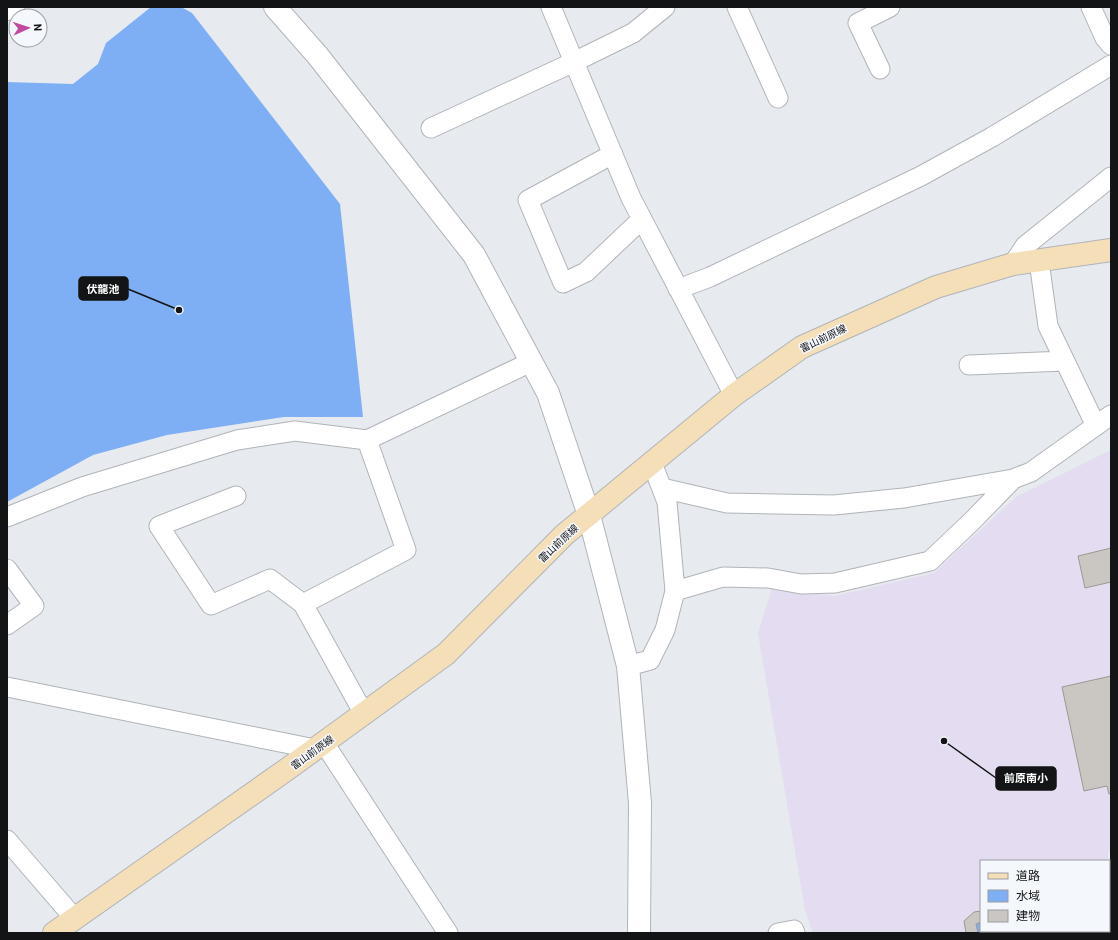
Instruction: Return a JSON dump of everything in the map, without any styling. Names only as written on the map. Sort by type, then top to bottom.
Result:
[{"type":"main road","name":"雷山前原線","points":[[54,933],[320,746],[446,654],[564,535],[734,395],[802,347],[936,287],[1013,264],[1111,250]]},
{"type":"street","points":[[7,8],[13,7]]},
{"type":"street","points":[[275,7],[318,56],[474,255],[548,393],[589,515],[628,666],[640,803],[639,933]]},
{"type":"street","points":[[551,7],[631,198],[734,395]]},
{"type":"street","points":[[431,128],[633,33],[665,7]]},
{"type":"street","points":[[737,7],[778,98]]},
{"type":"street","points":[[880,69],[858,23],[890,7]]},
{"type":"street","points":[[1091,7],[1105,38],[1111,45]]},
{"type":"street","points":[[678,289],[710,277],[921,176],[992,137],[1111,66]]},
{"type":"street","points":[[613,154],[528,200],[563,283],[586,272],[642,219]]},
{"type":"street","points":[[1013,264],[1025,246],[1111,177]]},
{"type":"street","points":[[1039,260],[1048,326],[1096,426]]},
{"type":"street","points":[[969,364],[1064,361]]},
{"type":"street","points":[[7,517],[82,487],[237,440],[295,432],[367,440],[531,362]]},
{"type":"street","points":[[662,488],[727,503],[834,505],[904,498],[1013,480],[1030,472],[1111,415]]},
{"type":"street","points":[[303,604],[406,550],[367,440]]},
{"type":"street","points":[[628,666],[650,660],[665,630],[675,591],[667,502],[652,463]]},
{"type":"street","points":[[675,591],[724,577],[768,578],[801,584],[835,582],[930,561],[1013,480]]},
{"type":"street","points":[[236,496],[159,526],[211,605],[270,579],[303,604],[364,714]]},
{"type":"street","points":[[7,569],[34,606],[7,625]]},
{"type":"street","points":[[7,687],[320,746],[448,933]]},
{"type":"street","points":[[7,840],[75,919]]},
{"type":"street","points":[[778,933],[794,930],[795,933]]},
{"type":"shaded area","points":[[1111,450],[1111,849],[1108,852],[1108,860],[980,860],[980,932],[1109,933],[813,933],[805,910],[758,633],[772,588],[835,596],[934,573],[1016,497]]},
{"type":"water","points":[[151,7],[181,7],[192,13],[340,204],[363,417],[284,417],[167,435],[93,455],[7,502],[7,82],[73,84],[98,64],[106,43]]},
{"type":"water","points":[[980,922],[980,932],[1053,933],[978,933],[976,924]]},
{"type":"building","points":[[1111,548],[1111,582],[1085,588],[1078,556]]},
{"type":"building","points":[[1111,676],[1111,794],[1109,794],[1107,786],[1084,791],[1062,687]]},
{"type":"building","points":[[980,911],[980,922],[976,924],[978,933],[966,933],[964,921],[974,912]]},
{"type":"building","points":[[1082,932],[1082,933],[1053,933]]},
{"type":"place","name":"伏龍池","points":[[179,310]]},
{"type":"place","name":"前原南小","points":[[944,741]]}]
